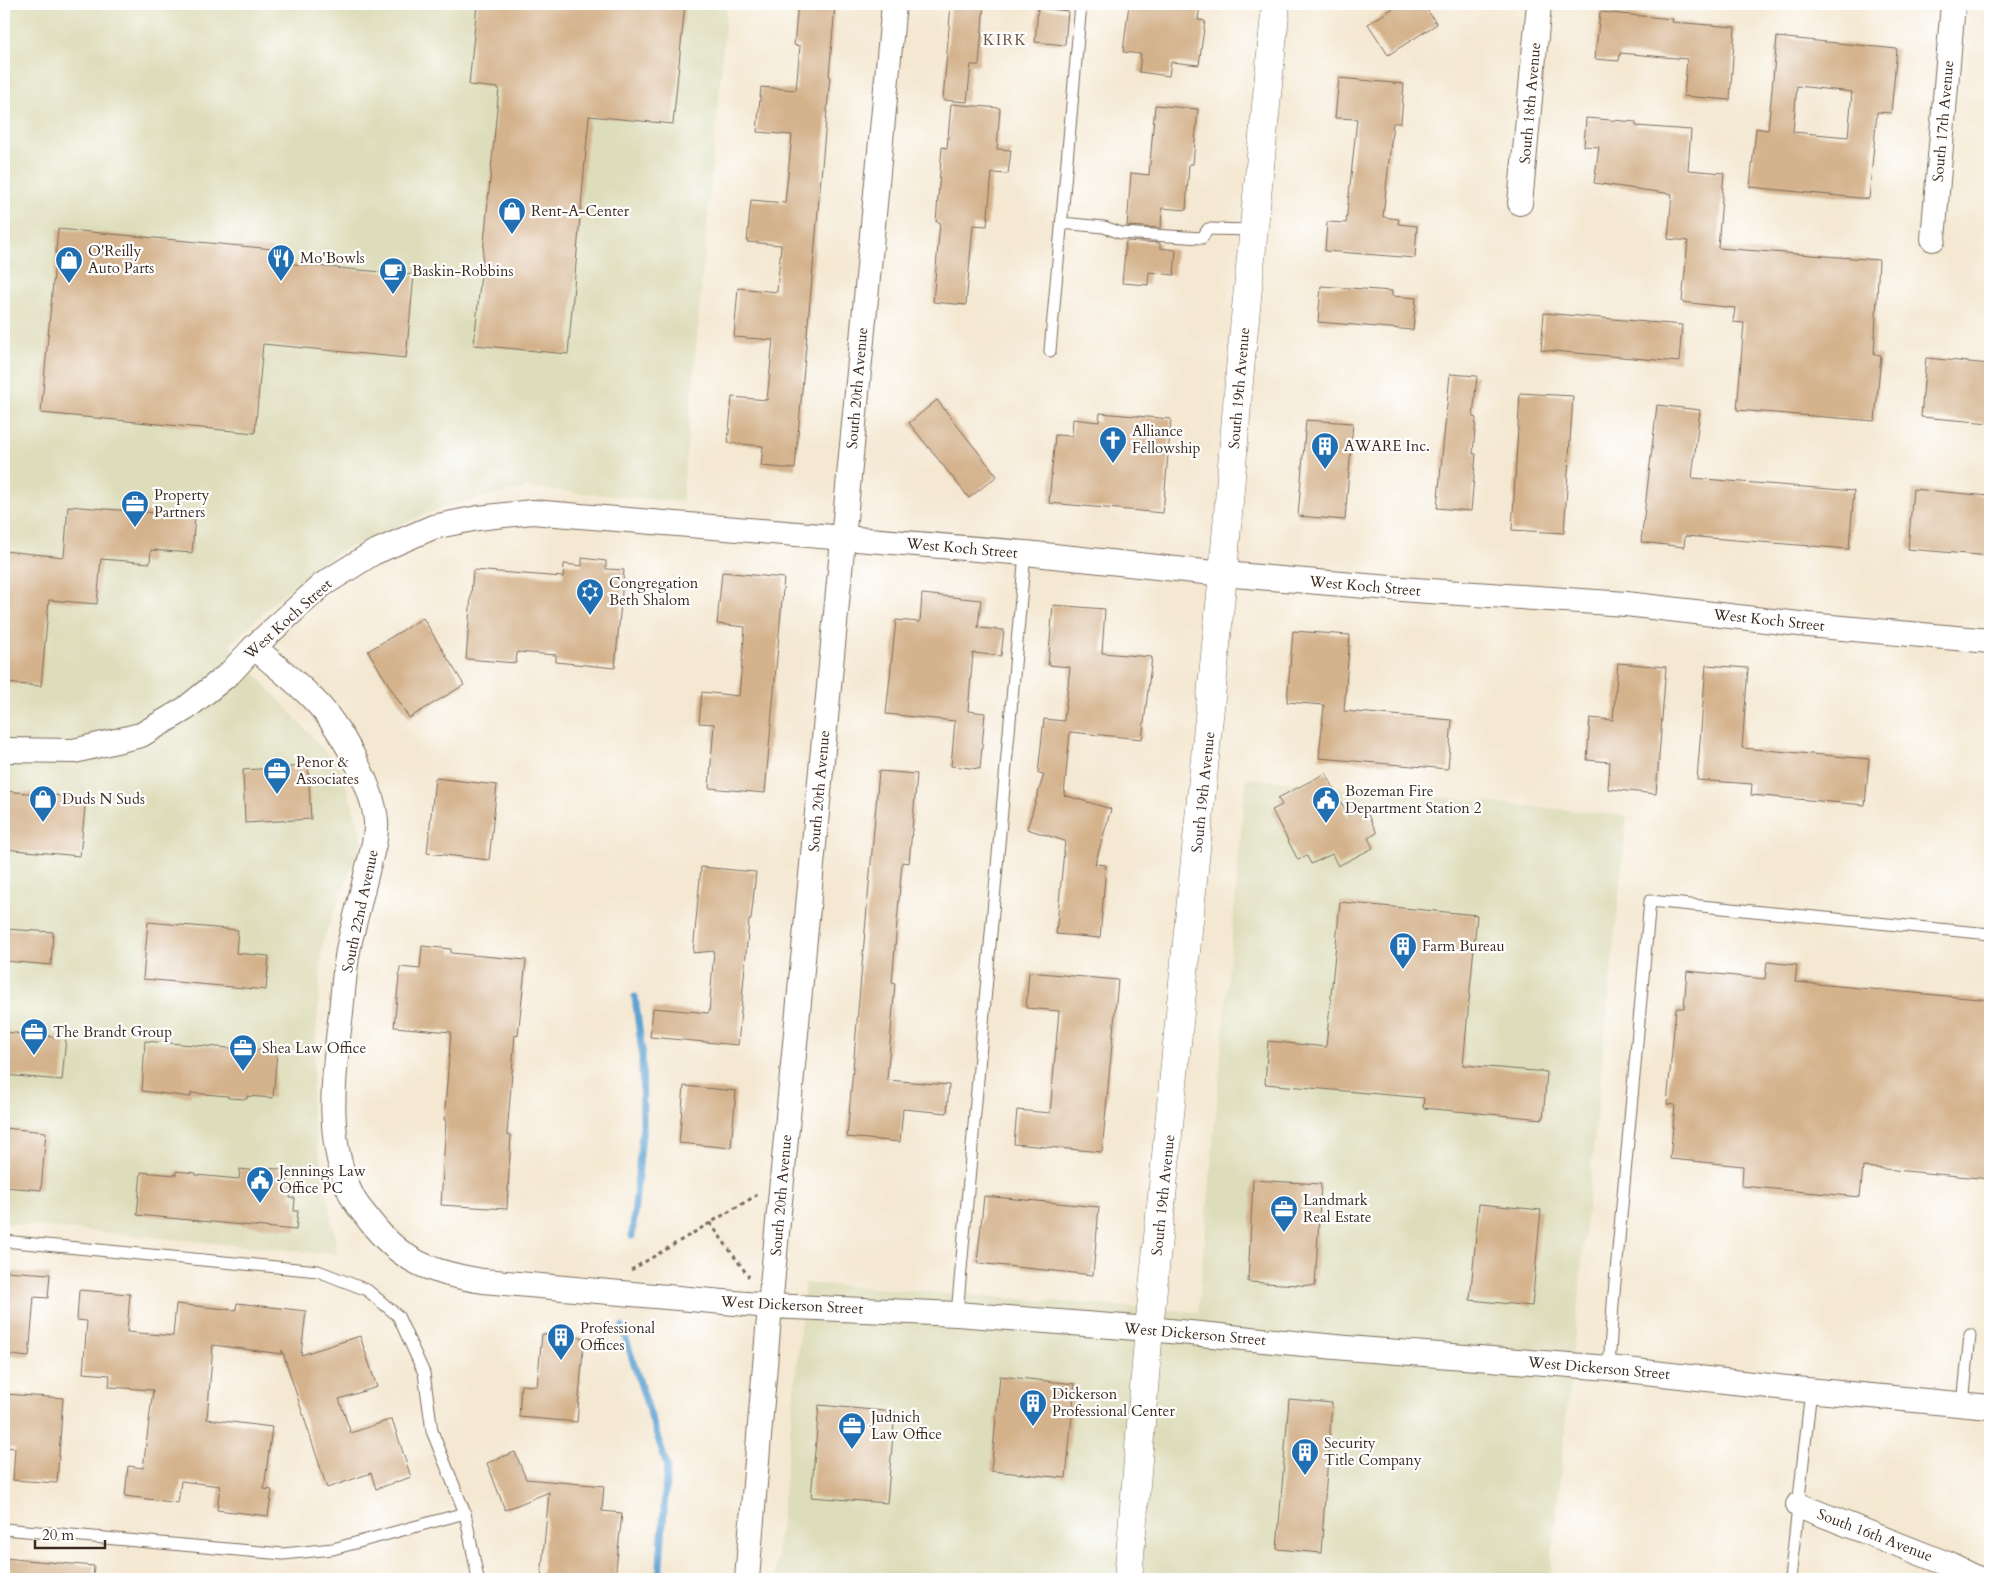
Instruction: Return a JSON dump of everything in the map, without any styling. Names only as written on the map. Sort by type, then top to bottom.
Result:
[{"type":"main road","name":"South 19th Avenue","points":[[1128,1579],[1150,1329],[1224,574],[1240,369],[1276,4]]},
{"type":"street","name":"South 20th Avenue","points":[[747,1579],[770,1306],[894,4]]},
{"type":"street","name":"South 18th Avenue","points":[[1520,203],[1539,4]]},
{"type":"street","name":"South 17th Avenue","points":[[1933,238],[1953,4]]},
{"type":"street","name":"West Koch Street","points":[[4,750],[74,751],[141,735],[185,709],[230,673],[254,647],[322,585],[373,553],[433,527],[478,518],[532,512],[1025,553],[1224,574],[1414,590],[1626,604],[1808,625],[1990,641]]},
{"type":"street","name":"South 22nd Avenue","points":[[254,647],[315,701],[343,740],[361,770],[372,804],[376,822],[375,841],[349,947],[334,1065],[333,1092],[336,1148],[354,1199],[384,1239],[404,1256]]},
{"type":"street","name":"West Dickerson Street","points":[[404,1256],[431,1269],[452,1276],[483,1281],[770,1306],[957,1314],[1150,1329],[1346,1348],[1609,1368],[1990,1407]]},
{"type":"street","name":"South 16th Avenue","points":[[1798,1505],[1933,1558],[1979,1579]]},
{"type":"lane","points":[[1050,351],[1082,4]]},
{"type":"lane","points":[[1061,223],[1104,227],[1121,233],[1202,238],[1208,229],[1254,230]]},
{"type":"lane","points":[[957,1314],[1025,553]]},
{"type":"lane","points":[[1609,1368],[1613,1304],[1650,901],[1990,934]]},
{"type":"lane","points":[[4,1241],[318,1271],[367,1290],[398,1316],[424,1373],[432,1432],[465,1513],[478,1579]]},
{"type":"lane","points":[[1963,1404],[1970,1335]]},
{"type":"lane","points":[[1790,1579],[1811,1390]]},
{"type":"lane","points":[[4,1530],[283,1554],[333,1549],[465,1513]]},
{"type":"path","points":[[629,1272],[782,1180]]},
{"type":"path","points":[[710,1223],[770,1306]]},
{"type":"shaded area","points":[[4,4],[727,4],[682,502],[527,488],[445,506],[336,553],[274,602],[230,645],[341,769],[363,839],[323,940],[311,1108],[338,1255],[4,1223]]},
{"type":"shaded area","points":[[1246,778],[1627,816],[1550,1579],[775,1579],[805,1283],[1198,1312]]},
{"type":"building","points":[[477,4],[685,4],[673,124],[589,116],[568,354],[474,345],[499,88],[469,85]]},
{"type":"building","points":[[798,4],[835,6],[795,469],[761,466],[763,446],[728,443],[732,397],[767,400],[773,340],[734,337],[738,288],[777,292],[781,245],[747,242],[751,200],[785,203],[792,135],[757,132],[761,87],[796,90],[800,46],[794,45]]},
{"type":"building","points":[[951,4],[984,4],[979,65],[971,65],[967,102],[943,100]]},
{"type":"building","points":[[1129,4],[1200,4],[1198,20],[1205,21],[1199,65],[1171,62],[1169,76],[1139,72],[1141,54],[1123,52]]},
{"type":"building","points":[[1400,4],[1423,4],[1437,24],[1388,55],[1368,24]]},
{"type":"building","points":[[1038,8],[1068,11],[1065,45],[1035,42]]},
{"type":"building","points":[[1600,12],[1673,19],[1672,22],[1735,27],[1730,100],[1684,96],[1687,59],[1620,53],[1619,61],[1595,59]]},
{"type":"building","points":[[1777,37],[1897,49],[1891,113],[1877,112],[1869,199],[1750,187],[1756,128],[1768,130]],"holes":[[[1797,86],[1852,92],[1848,137],[1793,132]]]},
{"type":"building","points":[[1339,78],[1404,84],[1401,123],[1393,123],[1383,217],[1399,219],[1398,224],[1417,226],[1415,258],[1325,251],[1327,222],[1346,223],[1357,119],[1335,118]]},
{"type":"building","points":[[951,104],[1000,108],[997,149],[1011,150],[1008,174],[992,173],[987,226],[973,225],[966,305],[933,302],[940,222],[936,222],[942,147],[947,148]]},
{"type":"building","points":[[1155,105],[1198,109],[1193,164],[1189,164],[1186,210],[1162,208],[1161,228],[1127,226],[1131,173],[1149,175]]},
{"type":"building","points":[[1586,118],[1636,122],[1636,126],[1691,130],[1688,170],[1724,173],[1718,248],[1879,260],[1874,354],[1881,355],[1875,421],[1737,410],[1744,323],[1733,322],[1735,308],[1682,302],[1688,241],[1668,239],[1672,194],[1594,183],[1599,147],[1584,146]]},
{"type":"building","points":[[58,229],[273,249],[272,262],[414,275],[406,358],[263,344],[255,433],[41,413]]},
{"type":"building","points":[[1126,241],[1160,243],[1160,248],[1176,250],[1174,275],[1149,272],[1148,285],[1122,283]]},
{"type":"building","points":[[1321,286],[1392,291],[1392,296],[1416,298],[1413,330],[1318,322]]},
{"type":"building","points":[[1544,313],[1682,325],[1679,362],[1541,350]]},
{"type":"building","points":[[1926,358],[1990,364],[1990,423],[1921,417]]},
{"type":"building","points":[[1450,374],[1477,376],[1473,417],[1476,418],[1473,454],[1476,454],[1471,511],[1437,508]]},
{"type":"building","points":[[1520,393],[1573,396],[1564,533],[1512,530]]},
{"type":"building","points":[[937,400],[997,476],[969,498],[909,423]]},
{"type":"building","points":[[1657,405],[1700,410],[1692,478],[1854,491],[1849,549],[1685,536],[1684,547],[1641,542]]},
{"type":"building","points":[[1100,413],[1171,419],[1163,513],[1049,503],[1055,435],[1072,436],[1073,419],[1099,422]]},
{"type":"building","name":"AWARE Inc.","points":[[1306,420],[1353,423],[1345,520],[1298,516]]},
{"type":"building","points":[[1913,489],[1990,496],[1990,556],[1908,549]]},
{"type":"building","points":[[68,506],[195,516],[192,553],[151,550],[150,563],[101,559],[97,604],[49,600],[41,686],[4,683],[4,551],[64,557]]},
{"type":"building","points":[[582,558],[606,561],[606,569],[624,570],[615,668],[556,662],[556,655],[517,652],[516,663],[466,659],[473,570],[563,577],[564,564],[582,566]]},
{"type":"building","points":[[722,572],[784,578],[765,793],[709,788],[714,724],[699,723],[702,692],[739,696],[745,627],[717,624]]},
{"type":"building","points":[[922,594],[981,600],[978,628],[1004,630],[1001,656],[973,653],[968,711],[985,713],[980,769],[951,766],[955,721],[886,714],[896,620],[920,622]]},
{"type":"building","points":[[1053,605],[1105,609],[1102,653],[1152,657],[1142,739],[1070,732],[1064,795],[1111,809],[1095,864],[1106,865],[1100,938],[1056,934],[1065,841],[1027,829],[1044,774],[1038,773],[1044,719],[1064,721],[1070,667],[1048,665]]},
{"type":"building","points":[[423,618],[464,685],[409,718],[368,651]]},
{"type":"building","points":[[1293,631],[1350,635],[1344,711],[1452,720],[1448,769],[1319,758],[1324,705],[1287,702]]},
{"type":"building","points":[[1618,663],[1666,667],[1656,794],[1608,789],[1610,762],[1587,760],[1590,718],[1613,720]]},
{"type":"building","points":[[1706,665],[1748,668],[1742,748],[1869,759],[1865,805],[1751,795],[1752,784],[1697,780]]},
{"type":"building","name":"Penor & Associates","points":[[308,766],[311,819],[245,823],[243,770]]},
{"type":"building","points":[[879,771],[917,774],[909,863],[902,862],[892,983],[895,984],[887,1080],[949,1085],[947,1113],[903,1109],[900,1142],[847,1137]]},
{"type":"building","name":"Bozeman Fire Department Station 2","points":[[1326,773],[1348,816],[1364,807],[1377,833],[1368,838],[1373,848],[1338,866],[1332,854],[1311,864],[1307,856],[1298,860],[1272,810],[1282,805],[1278,798]]},
{"type":"building","points":[[435,778],[497,785],[489,860],[427,853]]},
{"type":"building","name":"Duds N Suds","points":[[4,791],[86,798],[80,856],[4,849]]},
{"type":"building","points":[[701,867],[756,872],[751,920],[749,920],[738,1045],[650,1037],[653,1008],[709,1013],[714,951],[693,953]]},
{"type":"building","points":[[1340,902],[1477,915],[1463,1065],[1547,1072],[1543,1119],[1423,1108],[1424,1098],[1265,1084],[1268,1041],[1326,1047]]},
{"type":"building","points":[[148,922],[238,930],[236,953],[269,956],[266,990],[143,979]]},
{"type":"building","points":[[4,929],[53,932],[51,965],[4,961]]},
{"type":"building","points":[[422,946],[451,949],[451,953],[526,960],[518,1036],[515,1035],[507,1135],[511,1135],[507,1209],[441,1205],[446,1120],[444,1120],[451,1032],[394,1027],[400,967],[420,969]]},
{"type":"building","points":[[1767,962],[1797,965],[1795,982],[1990,1000],[1990,1179],[1863,1167],[1860,1197],[1742,1186],[1743,1166],[1670,1159],[1675,1105],[1667,1104],[1676,1008],[1684,1008],[1687,971],[1765,979]]},
{"type":"building","points":[[1029,972],[1118,980],[1102,1152],[1014,1144],[1017,1110],[1050,1113],[1059,1011],[1026,1008]]},
{"type":"building","name":"The Brandt Group","points":[[4,1032],[66,1038],[62,1080],[4,1075]]},
{"type":"building","points":[[145,1041],[277,1052],[273,1098],[247,1096],[247,1099],[228,1098],[228,1096],[191,1093],[191,1097],[142,1091]]},
{"type":"building","points":[[684,1086],[736,1091],[731,1148],[679,1143]]},
{"type":"building","points":[[4,1128],[46,1132],[41,1190],[4,1187]]},
{"type":"building","points":[[265,1168],[289,1170],[287,1184],[291,1184],[290,1198],[295,1198],[294,1211],[298,1211],[296,1230],[137,1215],[141,1172],[176,1175],[176,1171],[239,1179],[240,1169],[265,1172]]},
{"type":"building","name":"Landmark Real Estate","points":[[1253,1180],[1321,1184],[1315,1286],[1248,1282]]},
{"type":"building","points":[[984,1196],[1099,1207],[1093,1275],[977,1263]]},
{"type":"building","points":[[1479,1204],[1541,1210],[1532,1306],[1470,1300]]},
{"type":"building","points":[[4,1271],[50,1274],[48,1298],[34,1297],[29,1357],[4,1354]]},
{"type":"building","points":[[79,1290],[130,1294],[127,1332],[173,1336],[176,1304],[236,1310],[237,1303],[306,1311],[301,1355],[360,1336],[377,1387],[339,1399],[351,1433],[392,1419],[411,1477],[376,1489],[371,1473],[327,1488],[282,1350],[282,1354],[213,1345],[207,1419],[272,1427],[264,1489],[272,1490],[268,1516],[217,1510],[220,1486],[181,1481],[178,1503],[125,1496],[128,1466],[143,1468],[153,1390],[109,1387],[110,1375],[83,1373],[87,1321],[77,1320]]},
{"type":"building","name":"Professional Offices","points":[[542,1334],[584,1338],[577,1422],[519,1417],[521,1385],[537,1386]]},
{"type":"building","name":"Dickerson Professional Center","points":[[1000,1376],[1075,1384],[1066,1478],[991,1471]]},
{"type":"building","points":[[4,1394],[63,1398],[57,1483],[13,1480],[15,1448],[4,1447]]},
{"type":"building","name":"Security Title Company","points":[[1289,1399],[1332,1403],[1321,1553],[1277,1549]]},
{"type":"building","points":[[819,1405],[895,1412],[887,1503],[811,1497]]},
{"type":"building","points":[[515,1452],[526,1479],[604,1486],[602,1511],[622,1513],[615,1579],[541,1579],[549,1492],[505,1510],[487,1463]]},
{"type":"building","points":[[4,1558],[94,1566],[93,1579],[4,1579]]},
{"type":"waterway","points":[[632,1236],[643,1125],[642,1052],[635,997]]},
{"type":"waterway","points":[[622,1327],[667,1466],[659,1579]]},
{"type":"place","name":"Rent-A-Center","points":[[512,235]]},
{"type":"place","name":"Mo'Bowls","points":[[281,282]]},
{"type":"place","name":"O'Reilly Auto Parts","points":[[69,284]]},
{"type":"place","name":"Baskin-Robbins","points":[[393,295]]},
{"type":"place","name":"Alliance Fellowship","points":[[1113,464]]},
{"type":"place","name":"AWARE Inc.","points":[[1325,470]]},
{"type":"place","name":"Property Partners","points":[[135,528]]},
{"type":"place","name":"Congregation Beth Shalom","points":[[590,616]]},
{"type":"place","name":"Penor & Associates","points":[[277,795]]},
{"type":"place","name":"Duds N Suds","points":[[43,823]]},
{"type":"place","name":"Bozeman Fire Department Station 2","points":[[1326,824]]},
{"type":"place","name":"Farm Bureau","points":[[1403,970]]},
{"type":"place","name":"The Brandt Group","points":[[34,1056]]},
{"type":"place","name":"Shea Law Office","points":[[243,1072]]},
{"type":"place","name":"Jennings Law Office PC","points":[[260,1204]]},
{"type":"place","name":"Landmark Real Estate","points":[[1284,1233]]},
{"type":"place","name":"Professional Offices","points":[[561,1361]]},
{"type":"place","name":"Dickerson Professional Center","points":[[1033,1427]]},
{"type":"place","name":"Judnich Law Office","points":[[852,1450]]},
{"type":"place","name":"Security Title Company","points":[[1305,1476]]},
{"type":"district","name":"KIRK","points":[[1005,39]]}]
